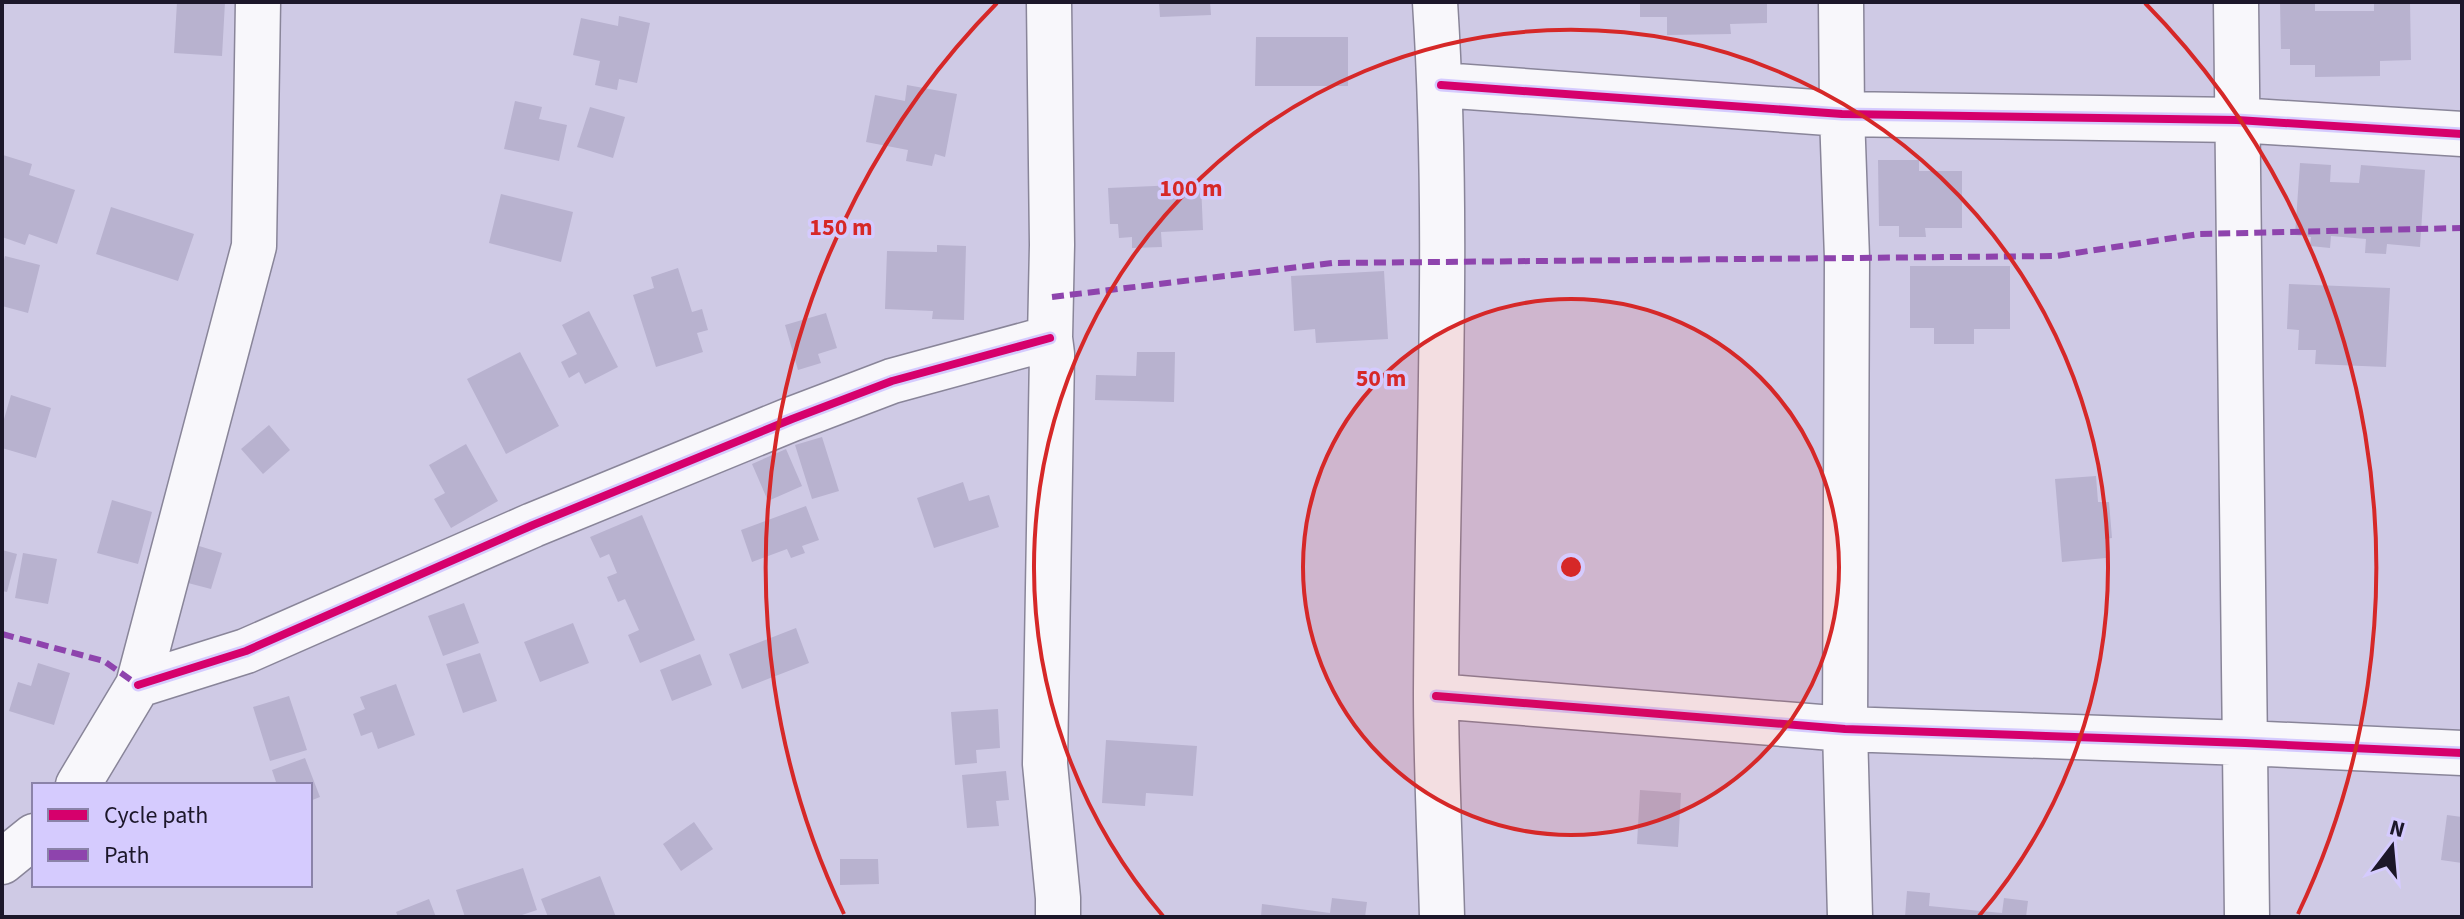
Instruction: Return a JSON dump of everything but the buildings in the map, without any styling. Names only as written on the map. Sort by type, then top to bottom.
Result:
[{"type":"street","points":[[79,783],[138,685],[254,246],[258,2]]},
{"type":"street","points":[[1049,2],[1052,354],[1045,764],[1058,917]]},
{"type":"street","points":[[1435,2],[1441,85],[1443,262],[1436,696],[1442,917]]},
{"type":"street","points":[[1841,2],[1847,258],[1845,729],[1850,917]]},
{"type":"street","points":[[2236,2],[2247,917]]},
{"type":"street","points":[[1441,85],[1842,114],[2237,120],[2462,134]]},
{"type":"street","points":[[138,685],[246,651],[533,525],[792,419],[892,381],[1050,338]]},
{"type":"street","points":[[1436,696],[1845,729],[2462,753]]},
{"type":"street","points":[[2,862],[32,838]]},
{"type":"marked path","points":[[1052,297],[1332,263],[2056,256],[2199,234],[2462,228]]},
{"type":"marked path","points":[[2,634],[104,661],[138,685]]},
{"type":"cycle path","points":[[1441,85],[1842,114],[2237,120],[2462,134]]},
{"type":"cycle path","points":[[138,685],[246,651],[533,525],[792,419],[892,381],[1050,338]]},
{"type":"cycle path","points":[[1436,696],[1845,729],[2462,753]]}]
